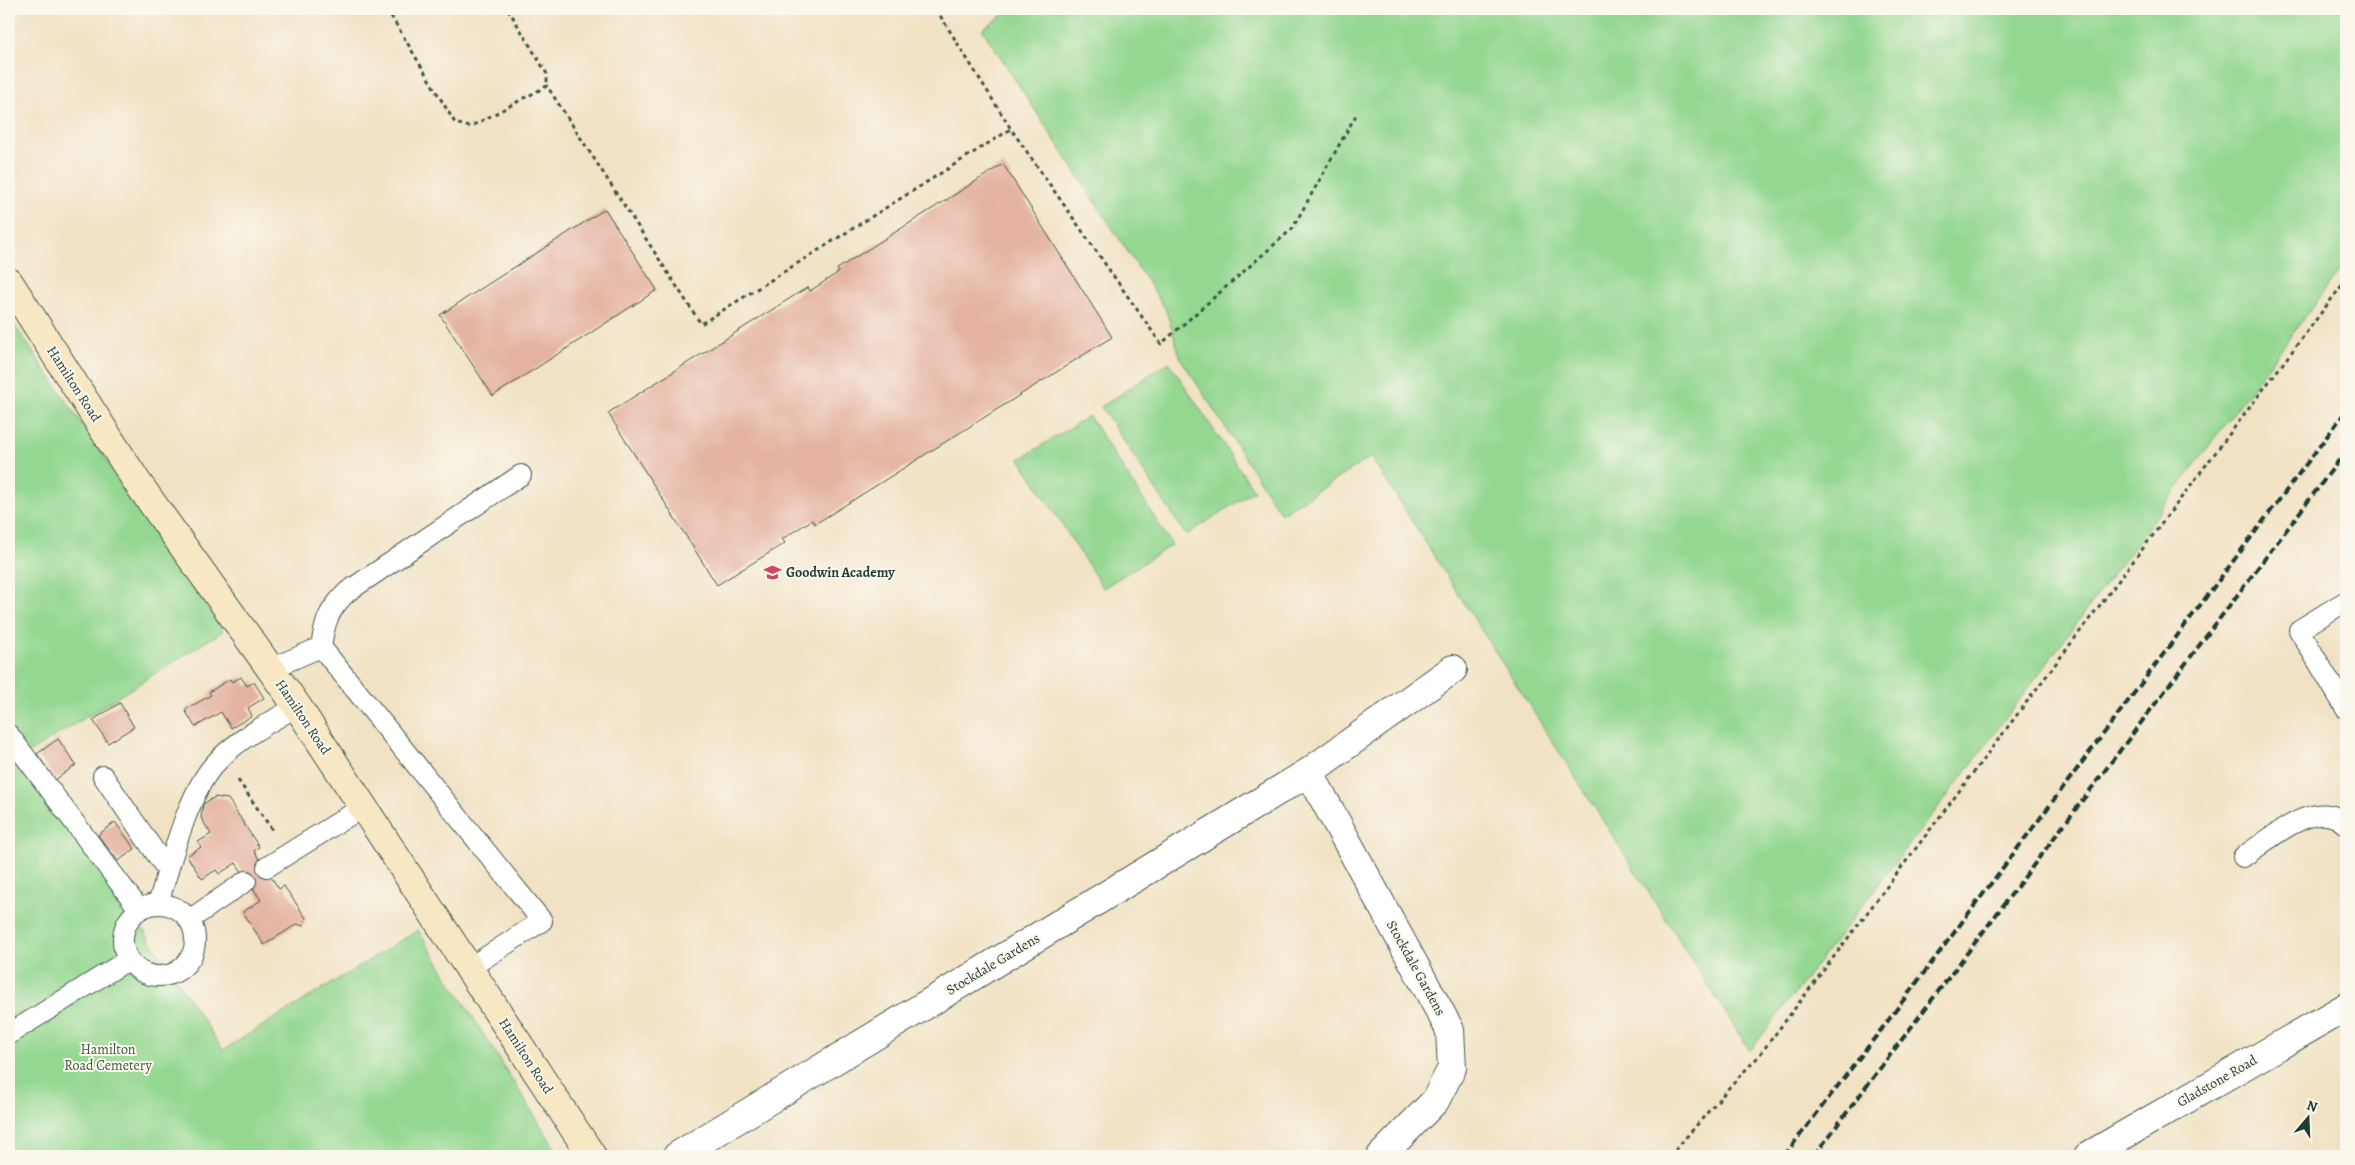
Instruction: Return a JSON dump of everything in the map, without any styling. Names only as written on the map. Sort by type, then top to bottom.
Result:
[{"type":"main road","name":"Hamilton Road","points":[[9,282],[137,482],[297,706],[592,1156]]},
{"type":"street","name":"Stockdale Gardens","points":[[677,1156],[1308,772],[1453,669]]},
{"type":"street","name":"Stockdale Gardens","points":[[1308,772],[1450,1030],[1452,1068],[1435,1101],[1380,1156]]},
{"type":"street","name":"Gladstone Road","points":[[2088,1156],[2346,1007]]},
{"type":"lane","points":[[469,968],[542,921],[320,647],[324,624],[332,607],[347,592],[521,475]]},
{"type":"lane","points":[[2346,601],[2299,630],[2346,709]]},
{"type":"lane","points":[[270,669],[320,647]]},
{"type":"lane","points":[[148,906],[168,871],[178,838],[200,786],[212,766],[232,747],[297,706]]},
{"type":"lane","points":[[9,735],[148,906]]},
{"type":"lane","points":[[103,776],[168,871]]},
{"type":"lane","points":[[267,867],[363,807]]},
{"type":"lane","points":[[2244,857],[2303,817],[2329,814],[2341,819],[2346,825]]},
{"type":"lane","points":[[189,920],[246,881]]},
{"type":"lane","points":[[166,904],[180,909],[189,920],[195,933],[194,947],[189,961],[179,970],[165,976],[151,975],[138,970],[128,960],[122,946],[122,932],[128,919],[148,906],[166,904]]},
{"type":"lane","points":[[9,1034],[128,960]]},
{"type":"path","points":[[387,9],[455,123],[470,127],[547,86]]},
{"type":"path","points":[[508,9],[547,74],[547,86],[701,324],[1011,129]]},
{"type":"path","points":[[936,9],[1011,129],[1161,344],[1292,229],[1356,115]]},
{"type":"path","points":[[1670,1156],[1758,1057],[2346,280]]},
{"type":"path","points":[[222,757],[289,854]]},
{"type":"green space","points":[[1012,9],[2346,9],[2346,262],[1970,766],[1750,1051],[1371,457],[1281,514],[1181,359],[1166,310],[982,29]]},
{"type":"green space","name":"Hamilton Road Cemetery","points":[[9,317],[223,631],[27,754],[223,1050],[418,930],[560,1156],[9,1156]]},
{"type":"green space","points":[[1169,362],[1254,491],[1186,535],[1101,407]]},
{"type":"green space","points":[[1089,416],[1172,545],[1103,588],[1020,459]]},
{"type":"building","points":[[1003,164],[1112,337],[815,524],[812,520],[782,539],[785,543],[717,585],[608,413],[808,287],[810,291],[839,272],[837,269]]},
{"type":"building","points":[[605,209],[657,290],[493,396],[440,315]]},
{"type":"building","points":[[241,677],[247,686],[254,682],[264,698],[248,708],[252,716],[231,728],[221,712],[195,727],[185,710],[211,695],[209,692],[230,679],[232,682]]},
{"type":"building","points":[[120,703],[134,727],[108,743],[93,720]]},
{"type":"building","points":[[58,739],[76,765],[55,780],[37,754]]},
{"type":"building","points":[[215,797],[228,799],[259,847],[254,851],[279,889],[284,886],[306,918],[303,926],[297,924],[264,945],[243,912],[261,900],[236,863],[219,874],[216,870],[202,879],[187,856],[201,847],[198,842],[211,834],[201,818],[203,804]]},
{"type":"building","points":[[115,822],[135,849],[118,861],[98,835]]},
{"type":"railway","points":[[1784,1156],[1887,1022],[2346,411]]},
{"type":"railway","points":[[1814,1156],[2346,451]]},
{"type":"place","name":"Goodwin Academy","points":[[772,572]]}]
